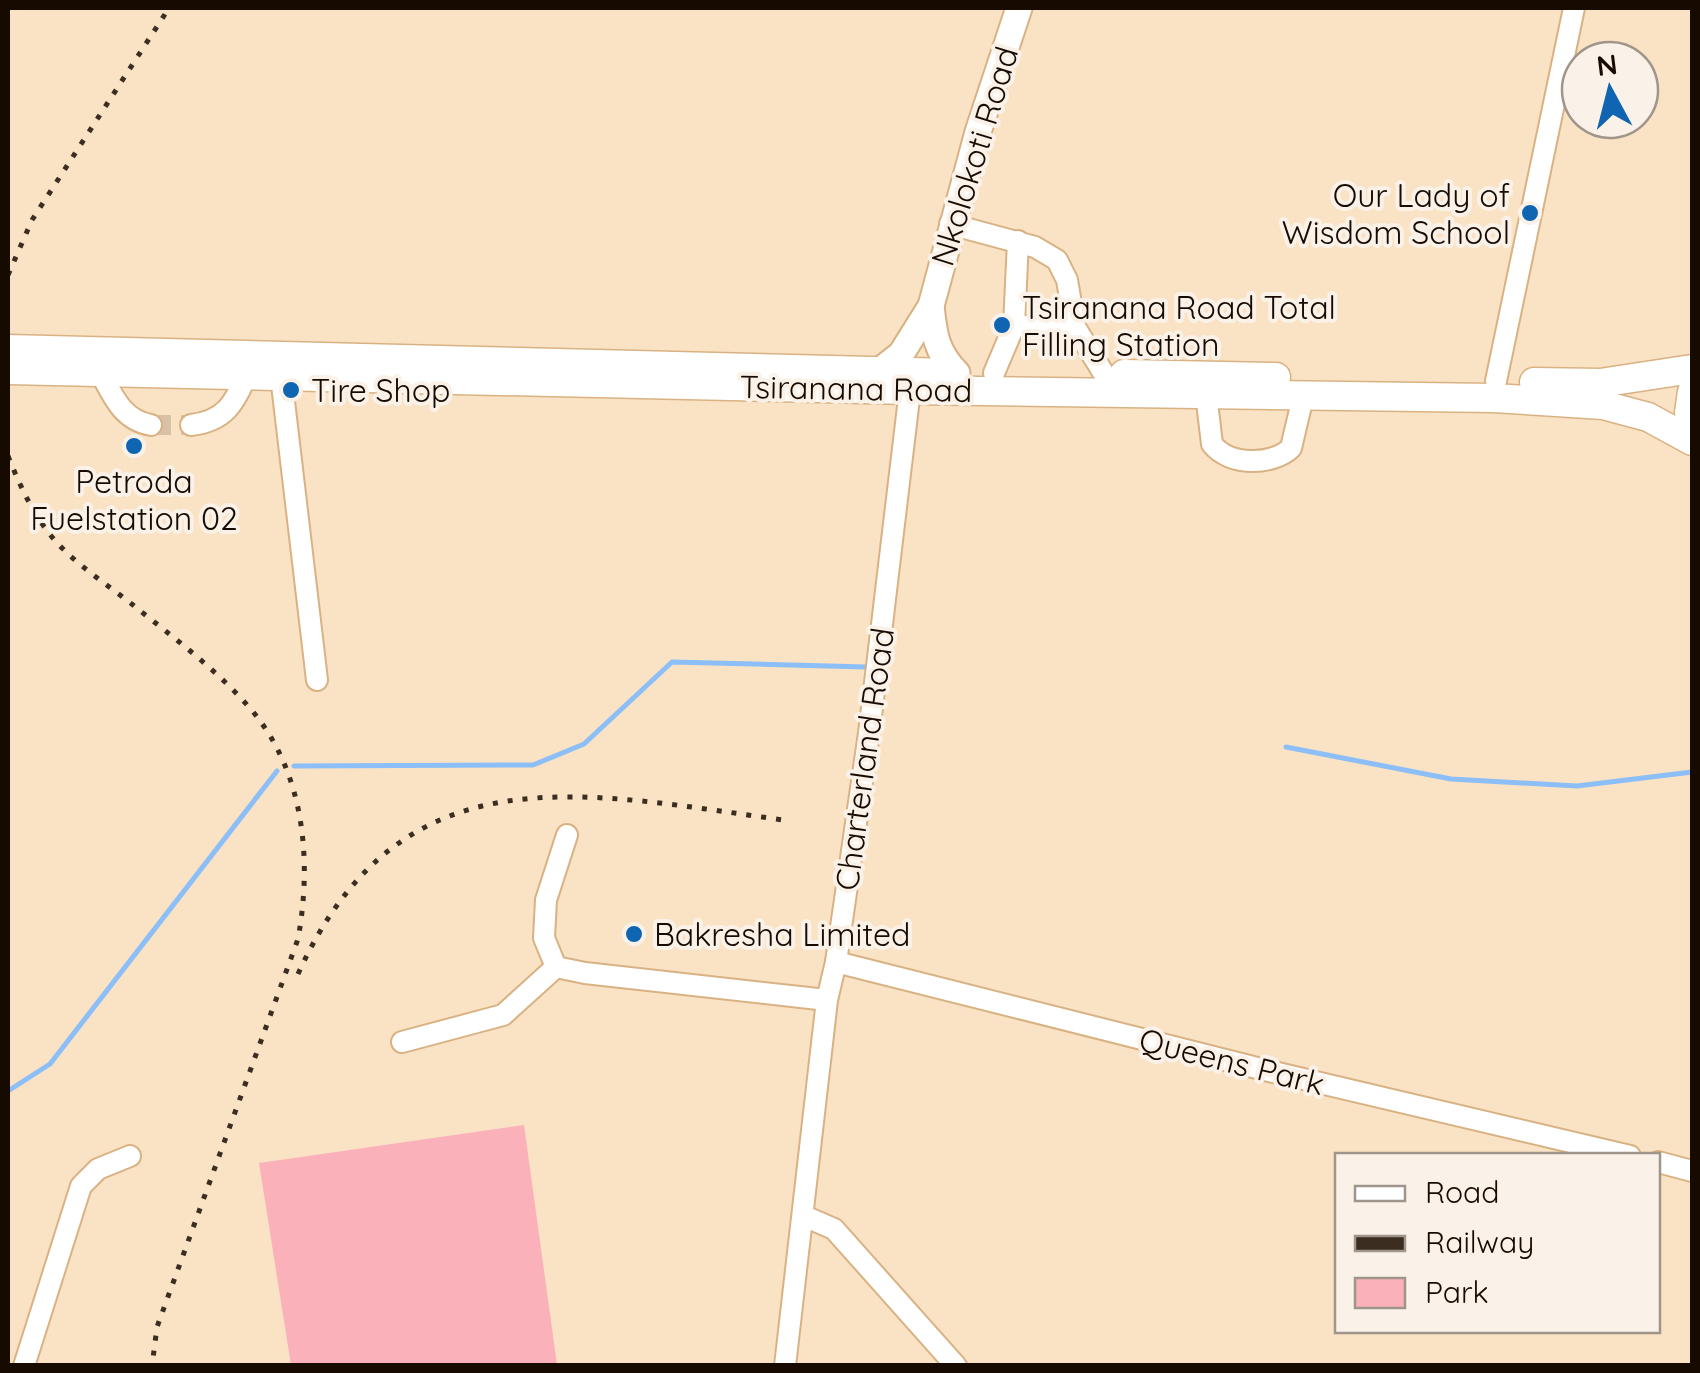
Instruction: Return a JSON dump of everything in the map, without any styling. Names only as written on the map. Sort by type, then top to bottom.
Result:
[{"type":"highway","name":"Tsiranana Road","points":[[10,360],[882,369],[1600,383],[1692,369]]},
{"type":"highway","name":"Tsiranana Road","points":[[10,360],[100,372],[1494,398],[1603,405],[1648,417],[1692,441]]},
{"type":"highway","points":[[1692,392],[1692,427]]},
{"type":"main road","name":"Nkolokoti Road","points":[[882,369],[907,346],[930,306],[950,224],[1019,8]]},
{"type":"main road","name":"Nkolokoti Road","points":[[930,306],[935,343],[942,358],[957,373]]},
{"type":"street","points":[[1496,381],[1574,8]]},
{"type":"street","points":[[950,224],[1018,241],[1056,260],[1067,280],[1075,327],[1104,374]]},
{"type":"street","points":[[994,373],[1014,326],[1018,241]]},
{"type":"street","points":[[1014,326],[1075,327]]},
{"type":"street","points":[[100,372],[122,410],[133,419],[152,425]]},
{"type":"street","points":[[190,424],[219,418],[233,406],[247,374]]},
{"type":"street","points":[[281,376],[316,680]]},
{"type":"street","name":"Charterland Road","points":[[785,1366],[827,1000],[869,733],[910,390]]},
{"type":"street","points":[[1206,394],[1212,444],[1228,458],[1250,460],[1274,460],[1291,448],[1303,397]]},
{"type":"street","points":[[556,967],[544,938],[546,900],[567,835]]},
{"type":"street","name":"Queens Park","points":[[836,962],[1269,1071],[1617,1153]]},
{"type":"street","points":[[556,967],[827,1000]]},
{"type":"street","points":[[402,1042],[503,1015],[556,967]]},
{"type":"street","points":[[24,1366],[80,1186],[98,1169],[130,1156]]},
{"type":"street","points":[[1660,1163],[1692,1171]]},
{"type":"street","points":[[804,1216],[834,1229],[956,1366]]},
{"type":"green space","points":[[524,1125],[557,1365],[291,1365],[259,1163]]},
{"type":"waterway","points":[[294,766],[533,765],[584,744],[672,662],[866,667]]},
{"type":"waterway","points":[[1286,747],[1451,779],[1577,786],[1692,772]]},
{"type":"waterway","points":[[8,1091],[50,1064],[277,771]]},
{"type":"tunnel","points":[[151,425],[191,425]]},
{"type":"railway","points":[[8,275],[32,220],[169,8]]},
{"type":"railway","points":[[8,456],[37,516],[62,548],[196,656],[254,713],[284,764],[300,821],[304,880],[298,939],[157,1327],[152,1366]]},
{"type":"railway","points":[[298,974],[341,900],[390,849],[446,817],[507,801],[573,797],[643,801],[791,821]]},
{"type":"place","name":"Our Lady of Wisdom School","points":[[1530,213]]},
{"type":"place","name":"Tsiranana Road Total Filling Station","points":[[1002,325]]},
{"type":"place","name":"Tire Shop","points":[[291,390]]},
{"type":"place","name":"Petroda Fuelstation 02","points":[[134,446]]},
{"type":"place","name":"Bakresha Limited","points":[[634,934]]}]
